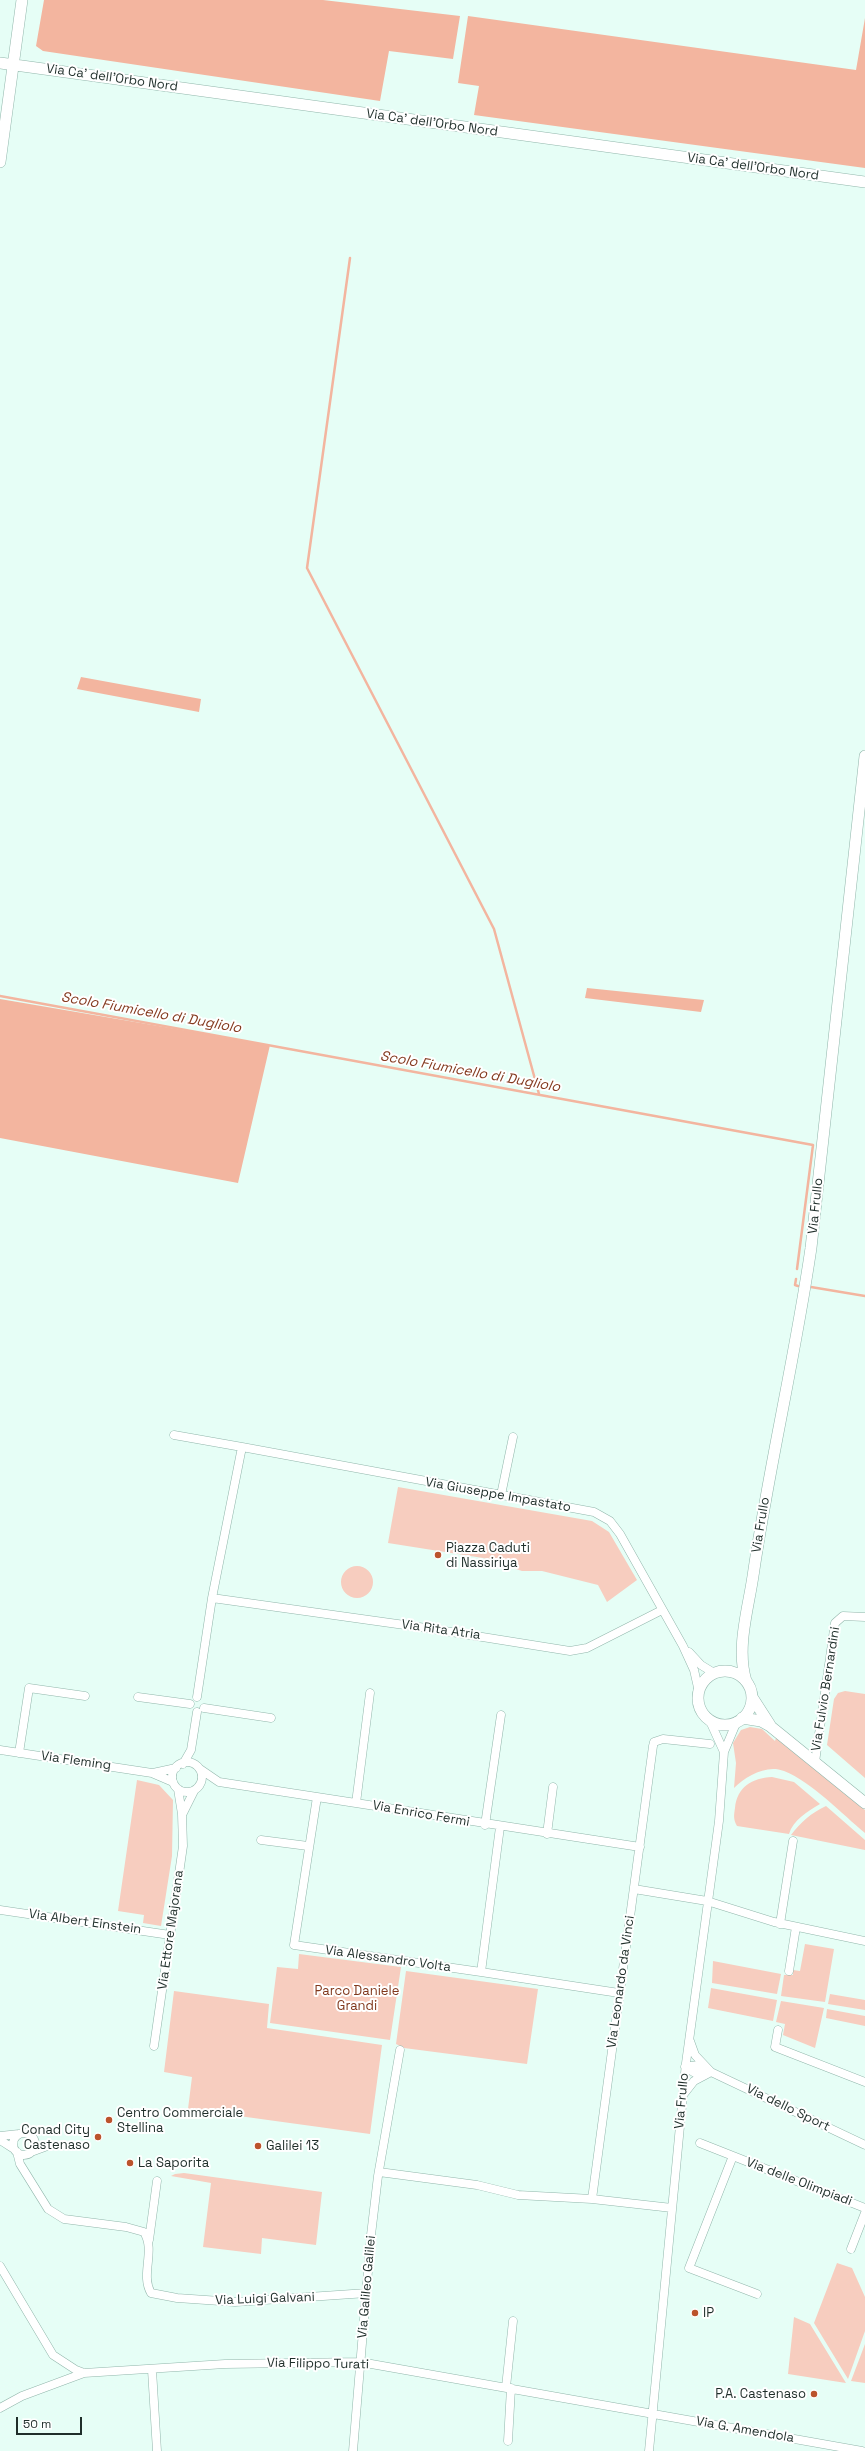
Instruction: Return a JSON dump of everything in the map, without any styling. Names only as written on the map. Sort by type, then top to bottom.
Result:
[{"type":"street","points":[[0,162],[12,64],[22,0]]},
{"type":"street","name":"Via Ca' dell'Orbo Nord","points":[[0,63],[865,182]]},
{"type":"street","name":"Via Frullo","points":[[746,1681],[741,1653],[762,1518],[800,1318],[811,1248],[865,756]]},
{"type":"street","name":"Via Giuseppe Impastato","points":[[174,1435],[594,1512],[610,1521],[620,1534],[683,1646],[694,1670],[699,1692]]},
{"type":"street","points":[[501,1495],[514,1437]]},
{"type":"street","points":[[197,1697],[212,1598],[242,1447]]},
{"type":"street","name":"Via Rita Atria","points":[[212,1598],[570,1650],[587,1648],[662,1610]]},
{"type":"street","name":"Via Fulvio Bernardini","points":[[815,1762],[835,1623],[843,1616],[865,1617]]},
{"type":"street","name":"Via Giuseppe Impastato","points":[[683,1646],[701,1665],[718,1672]]},
{"type":"street","points":[[724,1752],[709,1719],[701,1709],[699,1692],[703,1682],[741,1653]]},
{"type":"street","points":[[718,1672],[733,1672],[746,1681],[752,1697],[770,1726]]},
{"type":"street","points":[[19,1753],[29,1688],[85,1696]]},
{"type":"street","name":"Via Enrico Fermi","points":[[356,1803],[370,1693]]},
{"type":"street","points":[[138,1697],[190,1704]]},
{"type":"street","points":[[197,1697],[192,1699],[190,1704],[191,1709],[271,1718]]},
{"type":"street","points":[[191,1750],[172,1776],[175,1785],[186,1792],[197,1788],[202,1779],[200,1769],[192,1763],[191,1750],[202,1699],[197,1697]]},
{"type":"street","points":[[724,1752],[740,1720],[750,1707],[752,1697]]},
{"type":"street","name":"Via Enrico Fermi","points":[[485,1825],[501,1715]]},
{"type":"street","points":[[709,1719],[721,1724],[740,1720],[761,1721],[770,1726],[865,1803]]},
{"type":"street","name":"Via Leonardo da Vinci","points":[[592,2199],[654,1742],[663,1739],[710,1744]]},
{"type":"street","name":"Via Fleming","points":[[0,1750],[152,1773],[175,1785]]},
{"type":"street","name":"Via Frullo","points":[[649,2451],[685,2067],[722,1790],[724,1752]]},
{"type":"street","points":[[179,1766],[192,1763]]},
{"type":"street","name":"Via Fleming","points":[[152,1773],[179,1766]]},
{"type":"street","name":"Via Enrico Fermi","points":[[200,1769],[219,1782]]},
{"type":"street","name":"Via Enrico Fermi","points":[[197,1788],[219,1782],[485,1825],[640,1847]]},
{"type":"street","name":"Via Ettore Majorana","points":[[154,2046],[183,1846],[182,1814],[175,1785]]},
{"type":"street","points":[[547,1834],[553,1787]]},
{"type":"street","name":"Via Ettore Majorana","points":[[182,1814],[197,1788]]},
{"type":"street","points":[[261,1840],[308,1846],[316,1797]]},
{"type":"street","points":[[481,1972],[500,1827]]},
{"type":"street","points":[[780,1924],[793,1840]]},
{"type":"street","name":"Via Alessandro Volta","points":[[308,1846],[294,1945],[619,1993]]},
{"type":"street","points":[[634,1889],[707,1901],[780,1924],[865,1941]]},
{"type":"street","name":"Via Albert Einstein","points":[[0,1910],[170,1935]]},
{"type":"street","points":[[789,1971],[796,1927]]},
{"type":"street","points":[[778,2030],[775,2047],[865,2082]]},
{"type":"street","name":"Via dello Sport","points":[[689,2038],[695,2055],[707,2071]]},
{"type":"street","name":"Via Galileo Galilei","points":[[353,2451],[360,2362],[379,2172],[400,2050]]},
{"type":"street","name":"Via dello Sport","points":[[685,2067],[698,2065],[707,2071],[865,2145]]},
{"type":"street","points":[[683,2096],[694,2081],[707,2071]]},
{"type":"street","points":[[0,2136],[26,2133],[50,2145],[29,2153],[15,2150],[0,2140]]},
{"type":"street","points":[[19,2134],[14,2139],[15,2150],[20,2164],[48,2209],[64,2219],[126,2227],[144,2232],[149,2240]]},
{"type":"street","points":[[27,2175],[25,2167],[29,2153],[35,2143],[32,2137]]},
{"type":"street","name":"Via delle Olimpiadi","points":[[700,2143],[865,2208]]},
{"type":"street","name":"Via delle Olimpiadi","points":[[733,2156],[690,2268],[757,2294]]},
{"type":"street","points":[[379,2172],[477,2185],[518,2195],[592,2199],[672,2208]]},
{"type":"street","points":[[149,2240],[157,2181]]},
{"type":"street","name":"Via delle Olimpiadi","points":[[851,2249],[863,2224],[865,2213]]},
{"type":"street","name":"Via Luigi Galvani","points":[[149,2240],[146,2285],[151,2293],[177,2298],[235,2302],[367,2293]]},
{"type":"street","points":[[0,2266],[54,2355],[76,2370],[84,2373]]},
{"type":"street","points":[[508,2441],[509,2388],[513,2321]]},
{"type":"street","name":"Via Filippo Turati","points":[[0,2408],[22,2396],[84,2373],[152,2370],[225,2364],[360,2362],[652,2413]]},
{"type":"street","points":[[152,2370],[157,2451]]},
{"type":"street","name":"Via G. Amendola","points":[[652,2413],[862,2451]]},
{"type":"green space","points":[[398,1487],[592,1521],[609,1532],[637,1580],[607,1602],[598,1585],[542,1571],[522,1571],[483,1558],[388,1543]]},
{"type":"green space","points":[[354,1566],[360,1566],[369,1570],[373,1582],[369,1594],[360,1598],[354,1598],[345,1594],[341,1585],[341,1579],[345,1570]]},
{"type":"green space","points":[[845,1691],[865,1694],[865,1778],[827,1745],[834,1699],[838,1693]]},
{"type":"green space","points":[[750,1727],[762,1729],[775,1741],[776,1738],[865,1810],[865,1833],[816,1790],[795,1776],[784,1771],[771,1769],[757,1772],[744,1779],[734,1788],[736,1763],[733,1743],[741,1730]]},
{"type":"green space","points":[[772,1777],[794,1782],[820,1804],[797,1820],[789,1834],[737,1826],[734,1815],[736,1801],[742,1789],[758,1779]]},
{"type":"green space","points":[[137,1780],[159,1785],[173,1800],[172,1856],[161,1926],[143,1923],[144,1915],[118,1911]]},
{"type":"green space","points":[[826,1806],[865,1840],[865,1850],[791,1835],[807,1818]]},
{"type":"green space","points":[[805,1944],[834,1949],[825,2002],[781,1996],[784,1975],[793,1975],[793,1970],[800,1971]]},
{"type":"green space","name":"Parco Daniele Grandi","points":[[299,1954],[401,1967],[390,2040],[270,2023],[277,1967],[298,1969]]},
{"type":"green space","points":[[713,1961],[781,1974],[777,1994],[712,1983]]},
{"type":"green space","points":[[406,1971],[538,1989],[527,2064],[404,2048],[396,2044]]},
{"type":"green space","points":[[711,1988],[777,2000],[773,2021],[708,2008]]},
{"type":"green space","points":[[174,1991],[269,2004],[267,2028],[382,2045],[370,2134],[188,2109],[192,2077],[164,2072]]},
{"type":"green space","points":[[830,1994],[865,2000],[865,2010],[828,2004]]},
{"type":"green space","points":[[781,2001],[824,2008],[815,2048],[783,2035],[785,2024],[776,2022]]},
{"type":"green space","points":[[827,2009],[865,2016],[865,2026],[826,2018]]},
{"type":"green space","points":[[184,2173],[322,2192],[316,2245],[262,2238],[261,2254],[203,2247],[211,2183],[171,2176]]},
{"type":"green space","points":[[837,2263],[852,2268],[865,2297],[865,2331],[848,2379],[814,2323]]},
{"type":"green space","points":[[794,2317],[810,2324],[846,2383],[788,2374]]},
{"type":"green space","points":[[865,2344],[865,2383],[851,2381]]},
{"type":"shaded area","points":[[44,0],[323,0],[460,16],[453,59],[389,51],[380,101],[43,51],[36,46]]},
{"type":"shaded area","points":[[468,16],[856,70],[865,18],[865,168],[474,115],[479,86],[458,83]]},
{"type":"shaded area","points":[[81,677],[201,699],[199,712],[77,689]]},
{"type":"shaded area","points":[[587,988],[704,1000],[701,1012],[585,998]]},
{"type":"shaded area","points":[[0,999],[270,1045],[238,1183],[0,1138]]},
{"type":"waterway","points":[[350,258],[307,568],[494,929],[539,1094]]},
{"type":"waterway","name":"Scolo Fiumicello di Dugliolo","points":[[0,996],[813,1145],[797,1269]]},
{"type":"waterway","name":"Scolo Fiumicello di Dugliolo","points":[[796,1279],[795,1285],[798,1286]]},
{"type":"waterway","name":"Scolo Fiumicello di Dugliolo","points":[[811,1287],[865,1296]]},
{"type":"place","name":"Piazza Caduti di Nassiriya","points":[[438,1555]]},
{"type":"place","name":"Centro Commerciale Stellina","points":[[109,2120]]},
{"type":"place","name":"Conad City Castenaso","points":[[98,2137]]},
{"type":"place","name":"Galilei 13","points":[[258,2146]]},
{"type":"place","name":"La Saporita","points":[[130,2163]]},
{"type":"place","name":"IP","points":[[695,2313]]},
{"type":"place","name":"P.A. Castenaso","points":[[814,2394]]}]
